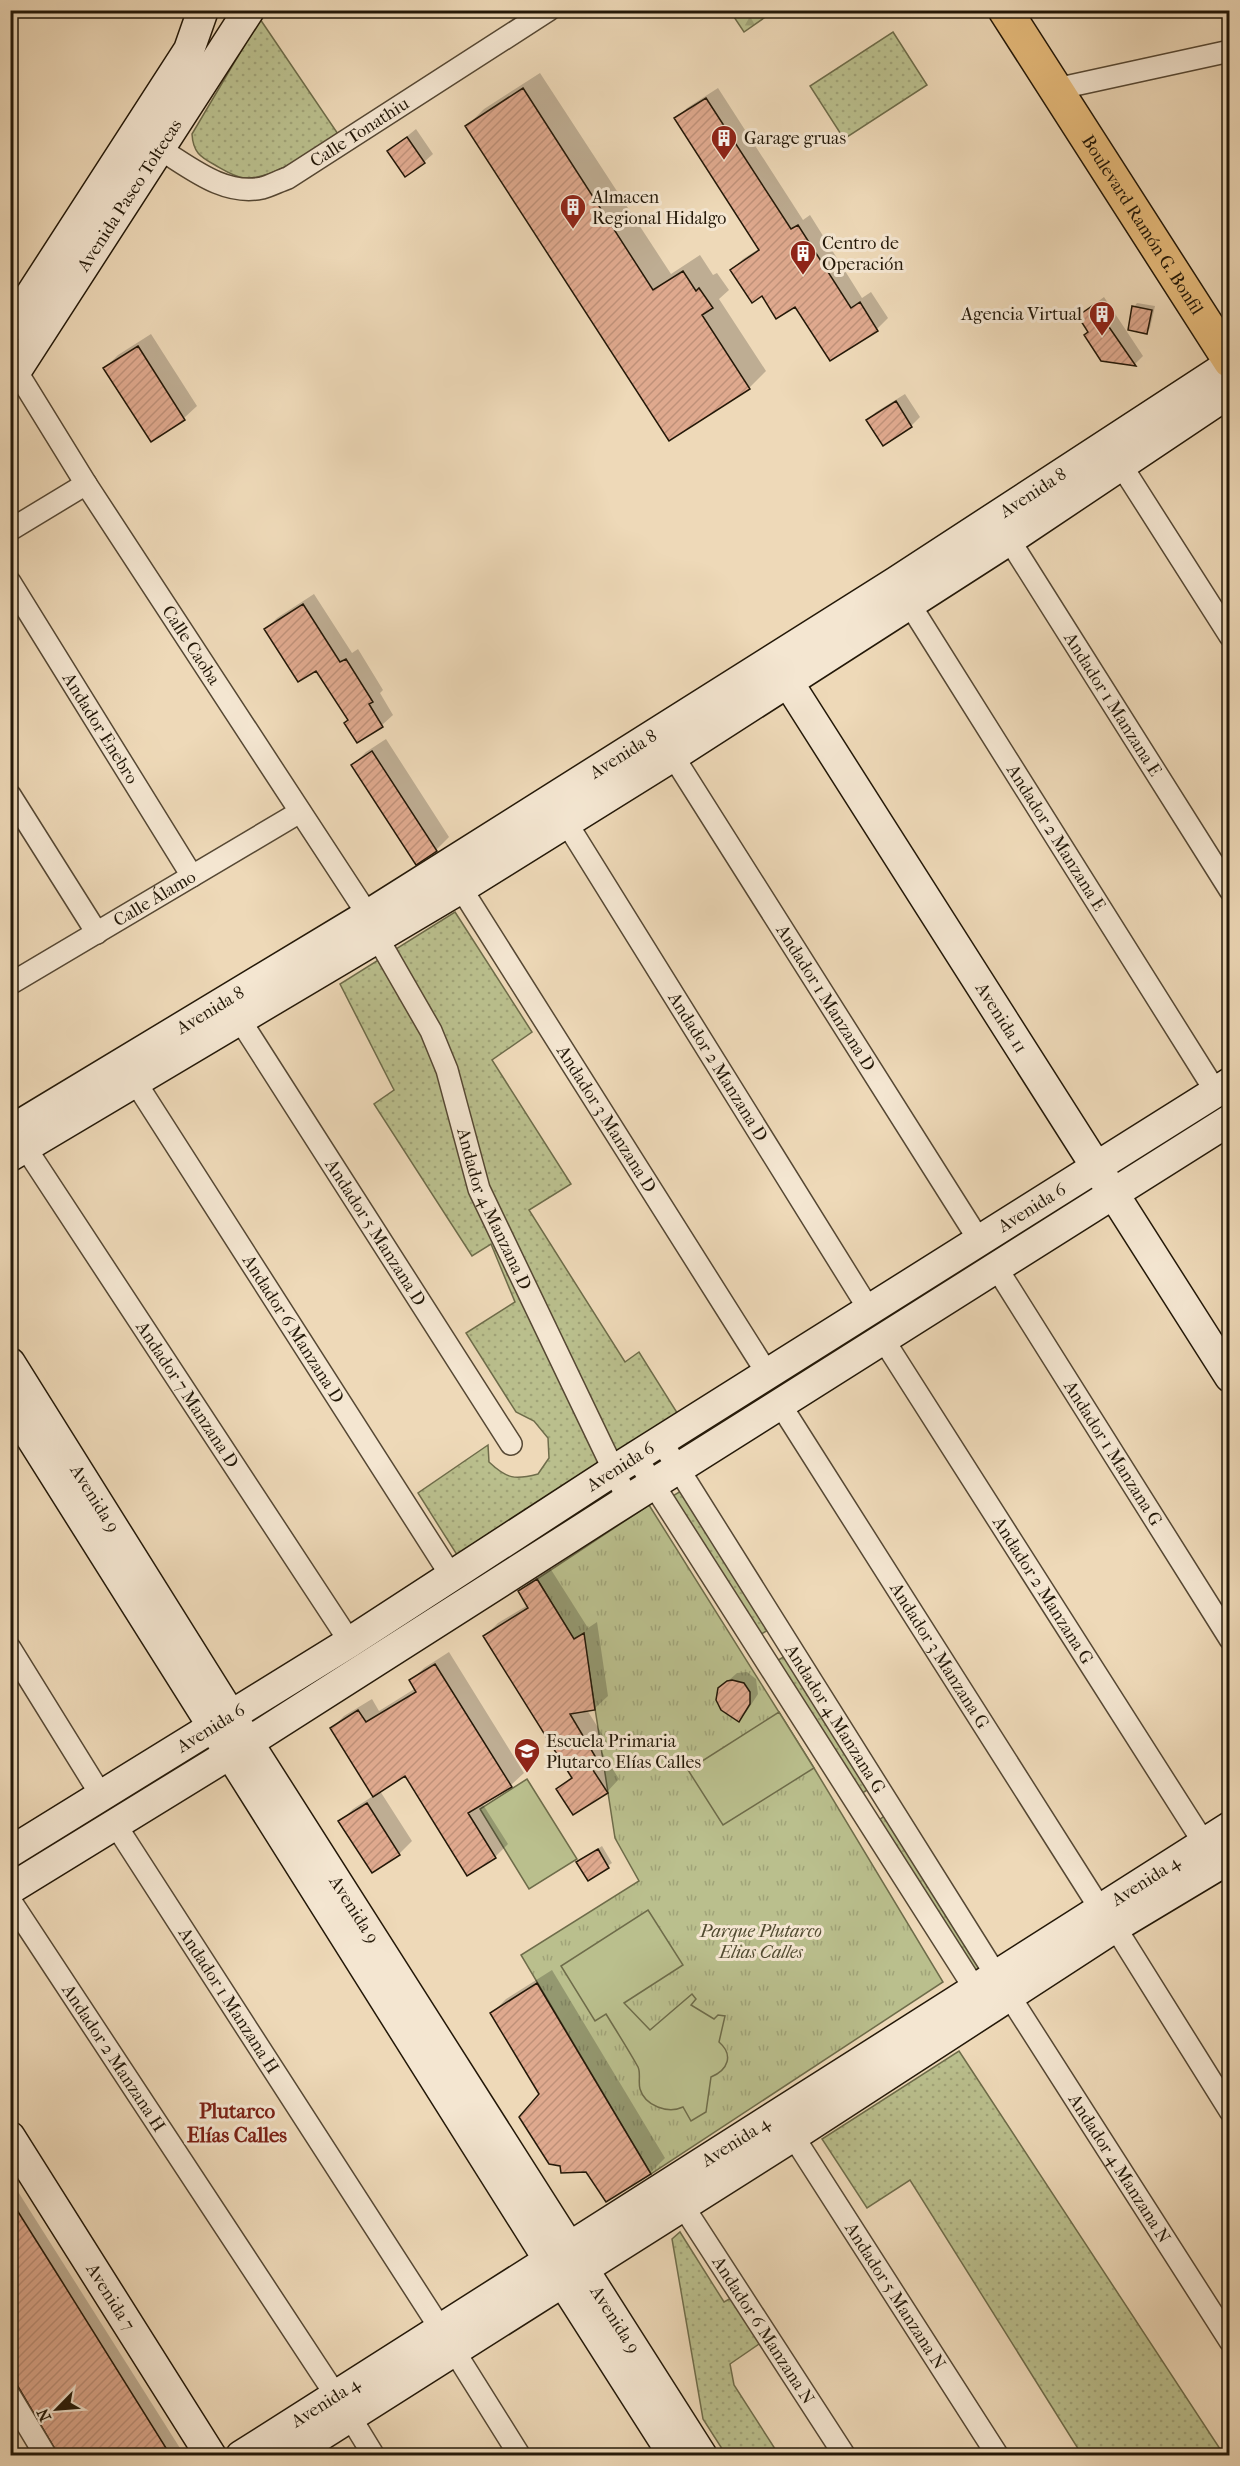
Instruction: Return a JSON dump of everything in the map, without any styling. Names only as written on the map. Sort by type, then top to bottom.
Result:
[{"type":"main road","name":"Boulevard Ramón G. Bonfil","points":[[1005,10],[1230,363]]},
{"type":"street","name":"Avenida Paseo Toltecas","points":[[10,327],[189,50],[203,10]]},
{"type":"street","name":"Avenida Paseo Toltecas","points":[[14,376],[249,10]]},
{"type":"street","name":"Calle Tonathiu","points":[[160,149],[222,186],[245,190],[263,188],[288,178],[549,10]]},
{"type":"street","points":[[1027,10],[1037,60]]},
{"type":"street","points":[[1056,89],[1230,51]]},
{"type":"street","points":[[50,266],[75,282]]},
{"type":"street","name":"Avenida 8","points":[[15,1145],[454,876],[903,593],[1002,529],[1230,363]]},
{"type":"street","name":"Calle Caoba","points":[[14,376],[188,637],[373,926]]},
{"type":"street","name":"Avenida 8","points":[[1002,529],[1121,465],[1230,392]]},
{"type":"street","points":[[1121,465],[1230,636]]},
{"type":"street","points":[[10,530],[86,484]]},
{"type":"street","name":"Andador 1 Manzana E","points":[[1002,529],[1230,890]]},
{"type":"street","name":"Andador Enebro","points":[[10,582],[192,876]]},
{"type":"street","name":"Andador 2 Manzana E","points":[[903,593],[1223,1088]]},
{"type":"street","name":"Avenida 8","points":[[454,876],[566,822],[673,756],[781,670]]},
{"type":"street","name":"Avenida 11","points":[[781,670],[1230,1377]]},
{"type":"street","name":"Andador 1 Manzana D","points":[[673,756],[979,1240]]},
{"type":"street","points":[[10,795],[97,933]]},
{"type":"street","name":"Calle Álamo","points":[[12,980],[97,933],[300,812]]},
{"type":"street","name":"Andador 2 Manzana D","points":[[566,822],[870,1311]]},
{"type":"street","name":"Andador 3 Manzana D","points":[[454,876],[768,1374]]},
{"type":"street","name":"Avenida 8","points":[[15,1145],[136,1083],[240,1020],[373,926]]},
{"type":"street","name":"Andador 4 Manzana D","points":[[373,926],[431,1031],[447,1070],[479,1189],[625,1464],[628,1500]]},
{"type":"street","name":"Andador 5 Manzana D","points":[[240,1020],[511,1444]]},
{"type":"street","name":"Andador 6 Manzana D","points":[[136,1083],[452,1577]]},
{"type":"street","name":"Avenida 6","points":[[10,1852],[350,1642],[661,1441],[1223,1088]]},
{"type":"street","name":"Avenida 6","points":[[10,1889],[239,1748],[1230,1120]]},
{"type":"street","name":"Andador 7 Manzana D","points":[[15,1145],[350,1642]]},
{"type":"street","name":"Andador 1 Manzana G","points":[[996,1267],[1230,1639]]},
{"type":"street","name":"Andador 2 Manzana G","points":[[883,1339],[1220,1862]]},
{"type":"street","name":"Avenida 9","points":[[10,1363],[222,1722]]},
{"type":"street","name":"Avenida 9","points":[[10,1404],[239,1748],[566,2265],[674,2456]]},
{"type":"street","name":"Andador 3 Manzana G","points":[[780,1404],[1230,2111]]},
{"type":"street","name":"Andador 4 Manzana G","points":[[661,1441],[884,1796],[992,1992]]},
{"type":"street","name":"Andador 4 Manzana G","points":[[625,1464],[653,1484],[861,1810],[992,1992]]},
{"type":"street","points":[[758,1649],[782,1634]]},
{"type":"street","points":[[10,1648],[101,1795]]},
{"type":"street","points":[[861,1810],[884,1796]]},
{"type":"street","name":"Andador 1 Manzana H","points":[[115,1824],[520,2456]]},
{"type":"street","name":"Avenida 4","points":[[249,2454],[342,2405],[566,2265],[1108,1918],[1220,1862],[1230,1827]]},
{"type":"street","name":"Andador 2 Manzana H","points":[[10,1900],[374,2456]]},
{"type":"street","name":"Andador 4 Manzana N","points":[[992,1992],[1230,2341]]},
{"type":"street","name":"Avenida 4","points":[[603,2241],[682,2206],[792,2136],[947,2021]]},
{"type":"street","name":"Andador 5 Manzana N","points":[[792,2136],[998,2456]]},
{"type":"street","name":"Avenida 7","points":[[10,2137],[211,2456]]},
{"type":"street","name":"Andador 6 Manzana N","points":[[682,2206],[845,2456]]},
{"type":"street","name":"Avenida 9","points":[[566,2265],[702,2456]]},
{"type":"street","points":[[10,2396],[46,2456]]},
{"type":"street","name":"Avenida 4","points":[[288,2456],[342,2405]]},
{"type":"green space","points":[[730,11],[774,11],[744,32]]},
{"type":"green space","points":[[260,19],[338,134],[281,169],[245,178],[229,173],[201,156],[196,150],[192,134]]},
{"type":"green space","points":[[893,32],[927,85],[844,139],[810,86]]},
{"type":"green space","points":[[455,912],[532,1032],[492,1060],[571,1184],[529,1210],[625,1362],[639,1352],[681,1419],[459,1558],[418,1493],[488,1445],[489,1462],[506,1475],[523,1477],[538,1474],[549,1458],[548,1438],[534,1421],[516,1412],[466,1333],[515,1302],[491,1244],[472,1256],[374,1104],[394,1090],[340,984]]},
{"type":"green space","points":[[681,1491],[768,1630],[758,1636],[671,1497]]},
{"type":"green space","name":"Parque Plutarco Elias Calles","points":[[649,1505],[814,1768],[943,1982],[651,2174],[521,1955],[639,1881],[615,1838],[588,1663],[537,1579]]},
{"type":"green space","points":[[785,1656],[869,1789],[859,1795],[775,1662]]},
{"type":"green space","points":[[779,1712],[814,1768],[723,1825],[688,1770]]},
{"type":"green space","points":[[527,1779],[577,1859],[529,1889],[480,1809]]},
{"type":"green space","points":[[886,1815],[984,1967],[974,1974],[876,1822]]},
{"type":"green space","points":[[648,1910],[683,1965],[624,2003],[650,2030],[692,1994],[696,1999],[691,2005],[714,2019],[718,2015],[725,2016],[719,2042],[728,2057],[727,2062],[722,2070],[711,2077],[706,2112],[691,2121],[683,2107],[664,2109],[647,2100],[640,2089],[638,2067],[606,2014],[595,2021],[561,1966]]},
{"type":"green space","points":[[959,2051],[1224,2455],[1082,2455],[910,2180],[867,2208],[822,2139]]},
{"type":"green space","points":[[680,2232],[724,2302],[735,2296],[765,2340],[730,2364],[734,2385],[779,2455],[726,2455],[703,2419],[672,2239]]},
{"type":"building","name":"Almacen Regional Hidalgo","points":[[523,88],[653,290],[683,271],[696,291],[699,288],[713,308],[702,315],[750,389],[669,441],[465,126]]},
{"type":"building","points":[[706,98],[791,229],[798,225],[851,308],[860,302],[878,331],[830,361],[795,307],[776,319],[762,296],[752,303],[730,270],[759,250],[674,118]]},
{"type":"building","points":[[407,137],[425,163],[405,177],[387,151]]},
{"type":"building","name":"Agencia Virtual","points":[[1095,304],[1136,366],[1101,361],[1084,335],[1088,332],[1081,321],[1072,320]]},
{"type":"building","points":[[1132,306],[1152,310],[1147,334],[1128,330]]},
{"type":"building","points":[[138,346],[185,420],[151,442],[103,368]]},
{"type":"building","points":[[896,401],[912,427],[883,446],[866,420]]},
{"type":"building","points":[[303,604],[340,662],[346,659],[373,702],[369,704],[383,727],[357,743],[344,723],[348,720],[316,671],[298,682],[264,629]]},
{"type":"building","points":[[372,751],[437,851],[416,865],[351,765]]},
{"type":"building","points":[[537,1579],[574,1639],[584,1633],[595,1710],[570,1714],[595,1756],[587,1761],[608,1793],[573,1815],[556,1789],[572,1778],[483,1636],[528,1608],[518,1591]]},
{"type":"building","points":[[435,1664],[512,1787],[468,1813],[496,1858],[467,1876],[405,1776],[373,1797],[330,1728],[358,1710],[366,1722],[416,1692],[409,1680]]},
{"type":"building","points":[[732,1680],[744,1683],[750,1692],[750,1704],[739,1722],[721,1710],[716,1700],[718,1688]]},
{"type":"building","points":[[367,1803],[400,1855],[372,1873],[338,1821]]},
{"type":"building","points":[[598,1849],[609,1868],[588,1881],[576,1862]]},
{"type":"building","points":[[537,1983],[651,2174],[606,2202],[586,2172],[561,2173],[560,2166],[549,2164],[519,2117],[539,2094],[490,2013]]},
{"type":"building","points":[[10,2199],[171,2456],[59,2456],[10,2373]]},
{"type":"place","name":"Garage gruas","points":[[724,161]]},
{"type":"place","name":"Almacen Regional Hidalgo","points":[[573,230]]},
{"type":"place","name":"Centro de Operación","points":[[803,276]]},
{"type":"place","name":"Agencia Virtual","points":[[1102,337]]},
{"type":"place","name":"Escuela Primaria Plutarco Elías Calles","points":[[527,1774]]},
{"type":"district","name":"Plutarco Elías Calles","points":[[237,2123]]}]
